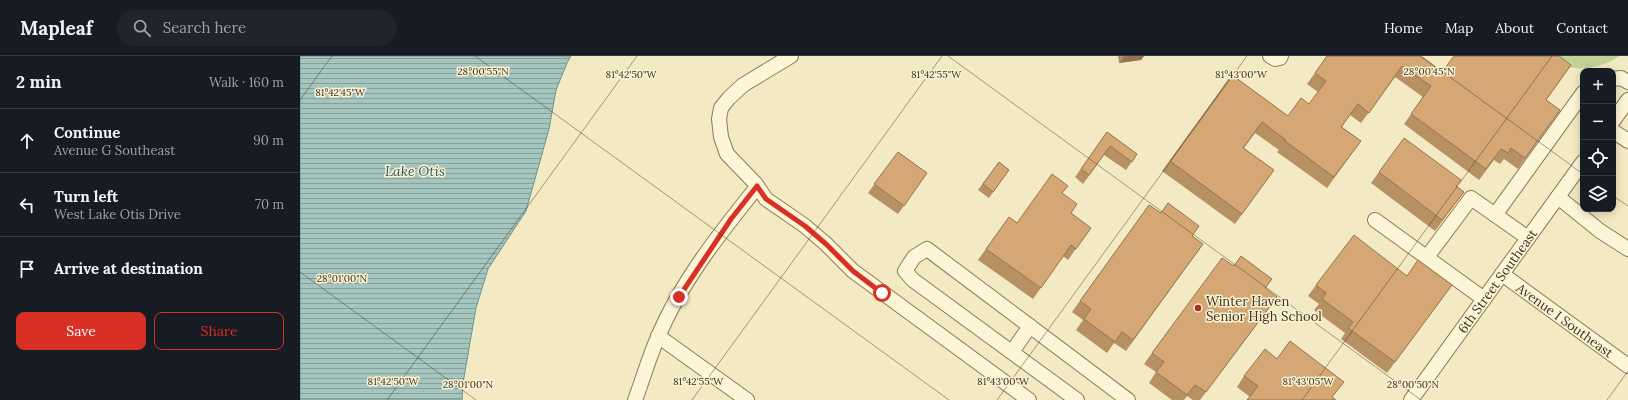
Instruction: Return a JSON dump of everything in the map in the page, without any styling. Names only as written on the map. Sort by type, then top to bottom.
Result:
[{"type":"street","points":[[791,56],[743,85],[721,108],[719,125],[721,137],[727,154],[757,186],[766,199],[805,226],[826,244],[853,271],[1029,400]]},
{"type":"street","points":[[1270,56],[1275,59],[1280,58],[1281,56]]},
{"type":"street","points":[[1616,79],[1621,78],[1628,82]]},
{"type":"street","points":[[1495,215],[1580,97]]},
{"type":"street","points":[[1616,117],[1628,100]]},
{"type":"street","points":[[1616,133],[1628,141]]},
{"type":"street","name":"6th Street Southeast","points":[[1411,400],[1580,166]]},
{"type":"street","points":[[635,400],[658,336],[688,281],[731,219],[757,186]]},
{"type":"street","points":[[1558,197],[1600,231],[1628,249]]},
{"type":"street","points":[[1427,257],[1471,198],[1528,238]]},
{"type":"street","points":[[1375,220],[1484,299]]},
{"type":"street","points":[[1078,400],[913,280],[905,271],[906,267],[914,257],[927,249],[1128,400]]},
{"type":"street","name":"Avenue I Southeast","points":[[1502,274],[1628,366]]},
{"type":"street","points":[[1012,352],[1030,326]]},
{"type":"street","points":[[658,336],[746,400]]},
{"type":"green space","points":[[1544,56],[1620,56],[1614,60],[1595,67],[1568,67]]},
{"type":"water","name":"Lake Otis","points":[[300,56],[571,56],[556,90],[549,129],[526,211],[488,269],[476,308],[463,383],[462,400],[300,400]]},
{"type":"building","points":[[1327,56],[1420,56],[1442,72],[1454,56],[1559,56],[1571,65],[1546,100],[1560,110],[1525,158],[1511,148],[1508,153],[1501,149],[1486,169],[1411,114],[1431,86],[1402,66],[1369,113],[1358,104],[1341,127],[1361,141],[1334,177],[1262,122],[1243,148],[1274,170],[1242,214],[1170,161],[1232,75],[1288,116],[1301,98],[1309,104],[1326,81],[1315,73]]},
{"type":"building","points":[[1107,132],[1137,154],[1132,162],[1110,146],[1089,175],[1081,169]]},
{"type":"building","points":[[1404,138],[1461,180],[1456,186],[1464,192],[1442,220],[1379,172]]},
{"type":"building","points":[[898,152],[927,173],[904,206],[874,184]]},
{"type":"building","points":[[999,162],[1009,170],[993,192],[983,184]]},
{"type":"building","points":[[1052,174],[1068,186],[1062,193],[1077,204],[1071,213],[1091,228],[1076,249],[1071,245],[1041,288],[986,249],[1009,217],[1017,223]]},
{"type":"building","points":[[1168,203],[1199,226],[1192,236],[1203,244],[1133,340],[1122,332],[1115,342],[1084,319],[1091,309],[1080,301],[1149,205],[1161,213]]},
{"type":"building","points":[[1354,235],[1407,276],[1418,260],[1452,285],[1395,362],[1348,328],[1353,322],[1322,299],[1326,293],[1316,285]]},
{"type":"building","points":[[1241,256],[1272,279],[1265,288],[1277,297],[1206,392],[1195,385],[1187,395],[1156,372],[1164,362],[1152,353],[1222,258],[1234,266]]},
{"type":"building","points":[[1290,341],[1344,382],[1332,397],[1336,400],[1247,400],[1258,386],[1244,376],[1265,349],[1277,359]]},
{"type":"place","name":"Winter Haven Senior High School","points":[[1198,308]]},
{"type":"route","points":[[679,297],[688,281],[731,219],[757,186],[766,199],[805,226],[826,244],[853,271],[882,293]]}]
